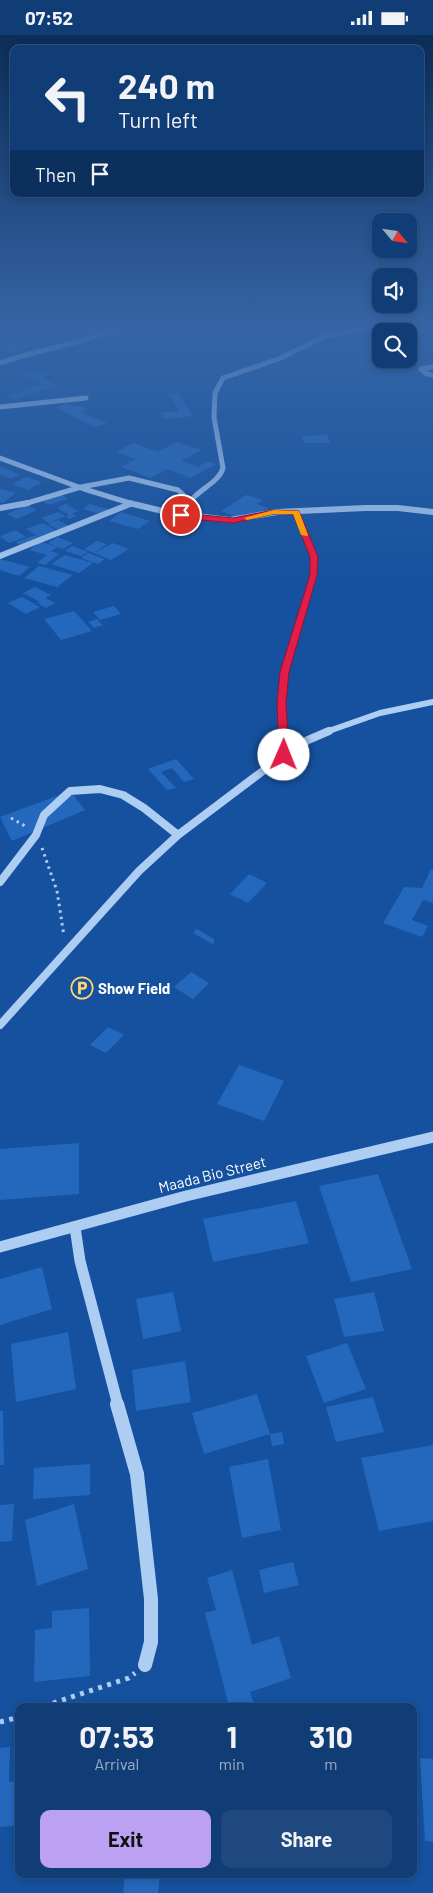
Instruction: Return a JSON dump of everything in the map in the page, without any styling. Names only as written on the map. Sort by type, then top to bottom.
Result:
[{"type":"street","points":[[181,515],[190,501],[202,488],[221,475],[224,468],[214,414]]},
{"type":"street","points":[[0,458],[130,504],[181,515],[233,520],[274,512],[386,506],[433,512]]},
{"type":"street","points":[[0,508],[20,505],[81,487],[129,478],[178,490],[190,501]]},
{"type":"street","points":[[284,755],[282,703],[284,672],[314,575],[314,557],[296,512]]},
{"type":"street","points":[[0,1025],[139,871],[178,835],[284,755],[308,740],[342,725],[380,713],[433,703]]},
{"type":"street","points":[[36,835],[44,815],[70,791],[100,789],[123,795],[144,807],[178,835]]},
{"type":"street","name":"Maada Bio Street","points":[[0,1247],[186,1196],[433,1137]]},
{"type":"street","points":[[75,1227],[80,1261],[137,1474],[151,1599],[151,1642],[145,1665]]},
{"type":"lane","points":[[0,556],[130,504]]},
{"type":"lane","points":[[0,882],[36,835]]},
{"type":"path","points":[[11,817],[36,835],[54,877],[62,907],[65,951]]},
{"type":"path","points":[[53,1703],[129,1679],[145,1665]]},
{"type":"path","points":[[0,1722],[15,1718]]},
{"type":"building","points":[[68,414],[85,414],[108,423],[95,427]]},
{"type":"building","points":[[160,414],[192,414],[193,416],[164,419]]},
{"type":"building","points":[[327,434],[330,443],[304,443],[302,437]]},
{"type":"building","points":[[177,442],[201,450],[181,461],[198,467],[207,461],[216,464],[191,478],[167,469],[151,478],[121,467],[136,459],[116,452],[133,443],[158,452]]},
{"type":"building","points":[[0,466],[20,475],[11,479],[0,474]]},
{"type":"building","points":[[26,477],[42,482],[28,490],[12,484]]},
{"type":"building","points":[[0,489],[16,493],[3,503],[0,502]]},
{"type":"building","points":[[61,494],[68,499],[48,505],[42,501]]},
{"type":"building","points":[[246,495],[263,500],[257,504],[268,508],[255,516],[246,513],[239,518],[221,511]]},
{"type":"building","points":[[66,504],[78,511],[72,514],[76,516],[69,519],[66,517],[69,515],[57,508]]},
{"type":"building","points":[[90,504],[111,510],[103,515],[83,509]]},
{"type":"building","points":[[26,505],[37,510],[17,519],[7,514]]},
{"type":"building","points":[[58,512],[66,516],[49,523],[41,518]]},
{"type":"building","points":[[121,512],[150,521],[138,529],[109,521]]},
{"type":"building","points":[[58,520],[71,527],[62,532],[48,524]]},
{"type":"building","points":[[43,523],[59,532],[43,539],[26,529]]},
{"type":"building","points":[[186,523],[193,526],[180,532],[173,530]]},
{"type":"building","points":[[16,530],[26,537],[9,543],[0,536]]},
{"type":"building","points":[[35,535],[41,538],[21,546],[16,542]]},
{"type":"building","points":[[58,537],[73,543],[63,549],[48,543]]},
{"type":"building","points":[[97,541],[107,544],[94,553],[84,549]]},
{"type":"building","points":[[41,542],[58,547],[51,551],[59,554],[45,565],[37,563],[47,555],[29,550]]},
{"type":"building","points":[[113,543],[129,549],[111,560],[94,553]]},
{"type":"building","points":[[72,546],[88,552],[81,556],[65,551]]},
{"type":"building","points":[[88,553],[105,559],[98,564],[81,558]]},
{"type":"building","points":[[65,555],[93,563],[79,573],[51,564]]},
{"type":"building","points":[[0,559],[30,567],[19,576],[0,570]]},
{"type":"building","points":[[39,566],[73,575],[57,587],[24,578]]},
{"type":"building","points":[[35,587],[51,595],[45,598],[55,603],[46,608],[37,603],[40,602],[23,593]]},
{"type":"building","points":[[22,597],[40,607],[26,614],[8,603]]},
{"type":"building","points":[[114,606],[121,614],[100,620],[93,612]]},
{"type":"building","points":[[74,611],[92,631],[61,640],[44,619]]},
{"type":"building","points":[[97,619],[103,625],[94,628],[88,622]]},
{"type":"building","points":[[176,759],[194,779],[184,782],[172,768],[161,772],[176,788],[167,790],[148,769]]},
{"type":"building","points":[[70,791],[85,810],[12,841],[0,817]]},
{"type":"building","points":[[431,869],[433,870],[433,903],[423,900],[412,920],[428,926],[422,937],[383,923],[404,887],[422,888]]},
{"type":"building","points":[[249,874],[267,883],[248,903],[230,894]]},
{"type":"building","points":[[197,929],[214,939],[214,945],[193,933]]},
{"type":"building","points":[[191,972],[209,983],[193,999],[174,987]]},
{"type":"building","points":[[108,1027],[124,1035],[106,1053],[90,1045]]},
{"type":"building","points":[[239,1065],[284,1081],[264,1121],[217,1104]]},
{"type":"building","points":[[79,1143],[79,1194],[0,1200],[0,1149]]},
{"type":"building","points":[[378,1174],[412,1269],[351,1282],[319,1186]]},
{"type":"building","points":[[296,1201],[309,1243],[213,1262],[203,1219]]},
{"type":"building","points":[[42,1267],[52,1309],[0,1325],[0,1279]]},
{"type":"building","points":[[173,1292],[181,1331],[143,1339],[136,1299]]},
{"type":"building","points":[[374,1292],[384,1331],[344,1337],[334,1299]]},
{"type":"building","points":[[68,1332],[76,1389],[16,1402],[11,1344]]},
{"type":"building","points":[[347,1343],[366,1389],[324,1403],[306,1356]]},
{"type":"building","points":[[185,1361],[191,1402],[136,1411],[132,1370]]},
{"type":"building","points":[[257,1394],[270,1434],[204,1454],[192,1413]]},
{"type":"building","points":[[373,1397],[384,1432],[336,1442],[326,1407]]},
{"type":"building","points":[[0,1411],[3,1411],[4,1465],[0,1465]]},
{"type":"building","points":[[282,1432],[284,1444],[272,1446],[270,1434]]},
{"type":"building","points":[[433,1445],[433,1521],[379,1531],[361,1458]]},
{"type":"building","points":[[268,1459],[281,1530],[242,1538],[229,1467]]},
{"type":"building","points":[[90,1464],[90,1495],[33,1499],[34,1468]]},
{"type":"building","points":[[14,1504],[12,1541],[0,1542],[0,1505]]},
{"type":"building","points":[[74,1504],[88,1569],[37,1586],[25,1520]]},
{"type":"building","points":[[293,1562],[299,1585],[264,1593],[259,1570]]},
{"type":"building","points":[[232,1570],[252,1645],[279,1636],[291,1678],[250,1692],[254,1703],[228,1703],[205,1613],[216,1610],[207,1578]]},
{"type":"building","points":[[89,1608],[90,1676],[34,1682],[35,1630],[52,1628],[52,1611]]},
{"type":"building","points":[[10,1747],[9,1782],[15,1781],[15,1825],[0,1827],[0,1748]]},
{"type":"building","points":[[420,1758],[433,1759],[433,1842],[425,1841]]},
{"type":"building","points":[[125,1878],[160,1878],[158,1893],[123,1893]]},
{"type":"slow traffic","points":[[247,518],[274,512],[296,512],[300,527],[305,535]]},
{"type":"place","name":"Show Field","points":[[82,988]]},
{"type":"route","points":[[181,515],[233,520],[274,512],[296,512],[300,527],[314,557],[314,575],[284,672],[282,703],[284,755]]}]
